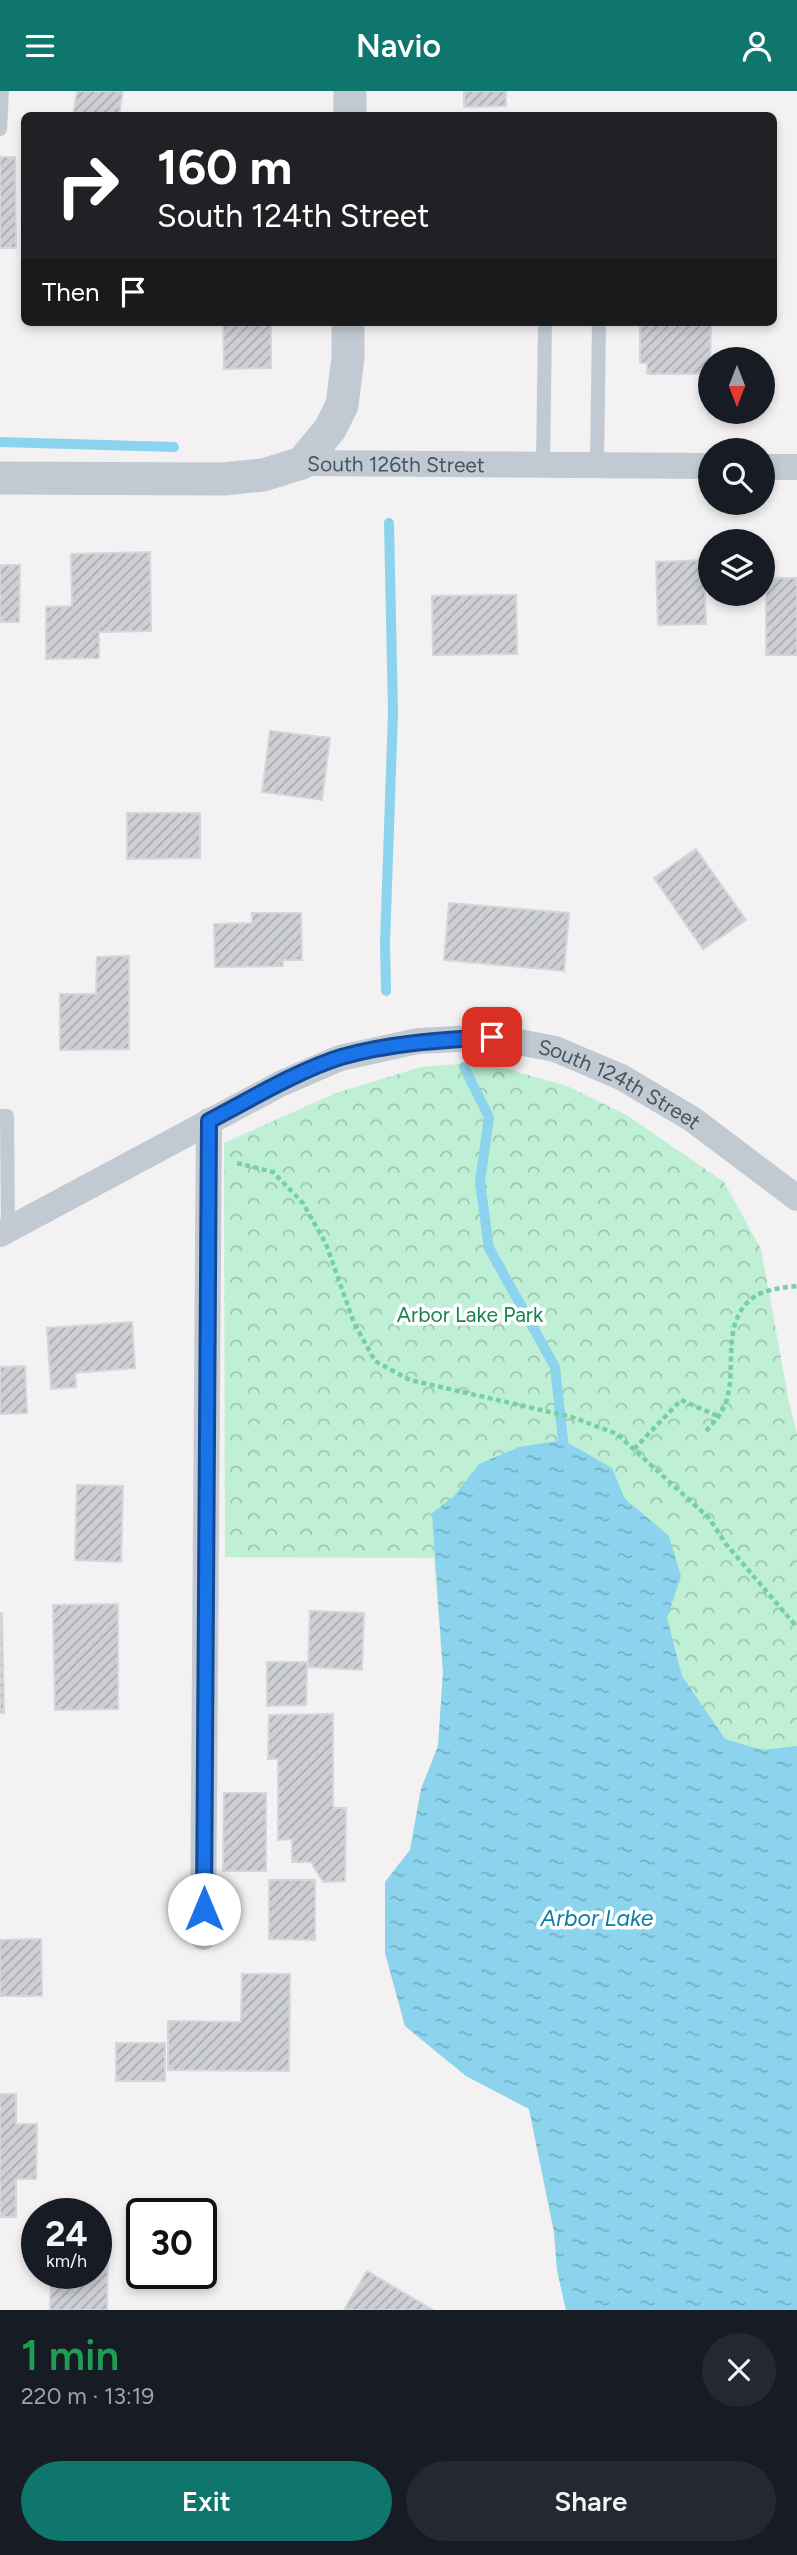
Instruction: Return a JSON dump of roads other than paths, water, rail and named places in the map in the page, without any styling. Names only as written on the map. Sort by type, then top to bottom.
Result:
[{"type":"street","points":[[350,91],[350,112]]},
{"type":"street","points":[[302,463],[330,429],[341,405],[348,358],[348,326]]},
{"type":"street","name":"South 126th Street","points":[[0,478],[223,479],[263,475],[302,463],[698,466]]},
{"type":"street","points":[[775,467],[797,467]]},
{"type":"street","name":"South 124th Street","points":[[4,1231],[280,1084],[340,1058],[418,1041],[492,1037],[555,1049],[621,1077],[692,1119],[797,1198]]},
{"type":"street","points":[[203,1937],[209,1121]]},
{"type":"lane","points":[[0,129],[2,91]]},
{"type":"lane","points":[[543,465],[544,326]]},
{"type":"lane","points":[[597,465],[599,326]]},
{"type":"lane","points":[[0,1116],[7,1115],[4,1231]]},
{"type":"water","name":"Arbor Lake","points":[[563,1440],[612,1468],[625,1499],[669,1536],[681,1576],[667,1618],[682,1676],[725,1739],[762,1750],[797,1746],[797,2310],[566,2310],[557,2270],[554,2232],[529,2109],[466,2076],[405,2026],[385,1953],[385,1882],[410,1850],[421,1789],[438,1746],[443,1672],[432,1513],[454,1496],[479,1464],[519,1447]]},
{"type":"waterway","points":[[0,442],[174,447]]},
{"type":"waterway","points":[[386,991],[385,943],[393,713],[389,523]]},
{"type":"waterway","points":[[464,1067],[489,1117],[480,1182],[489,1248],[555,1367],[563,1440]]},
{"type":"park label","name":"Arbor Lake Park","points":[[470,1314]]}]
